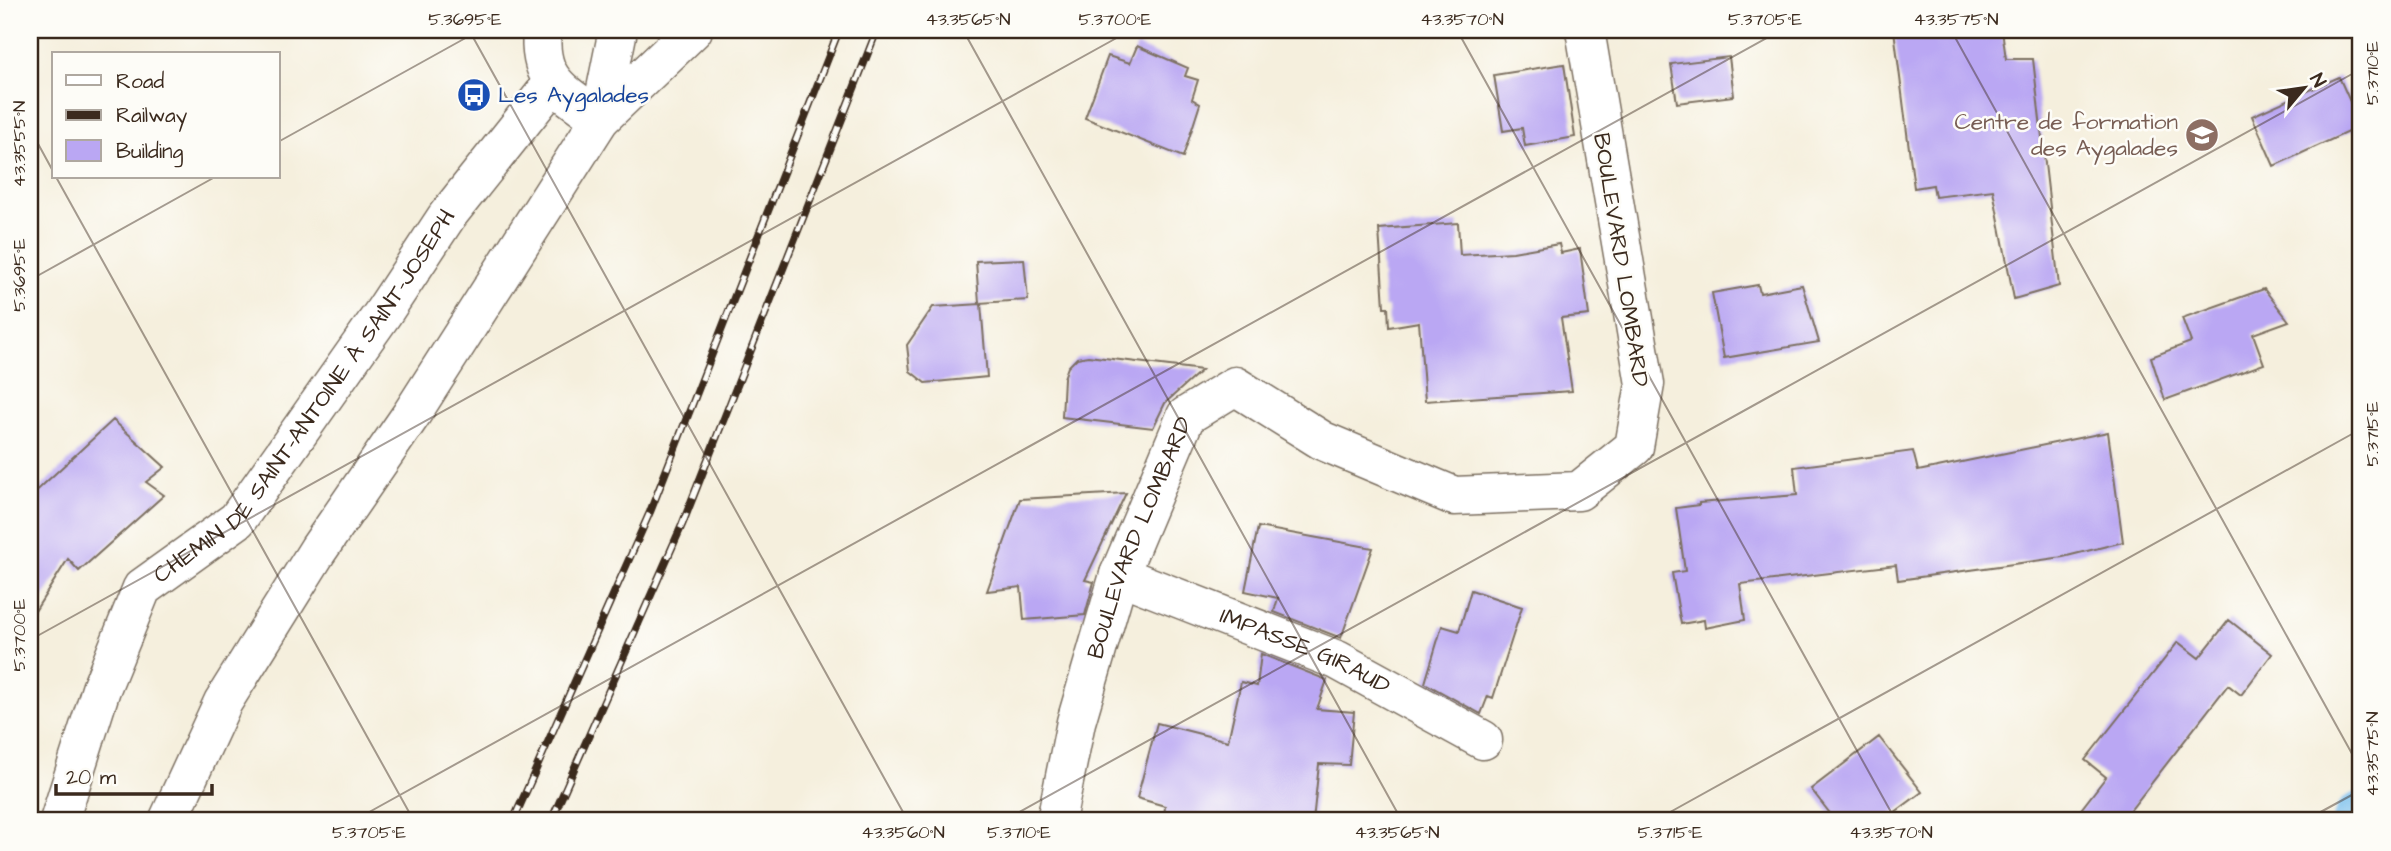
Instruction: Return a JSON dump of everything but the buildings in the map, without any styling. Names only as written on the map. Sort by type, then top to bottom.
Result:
[{"type":"street","points":[[542,30],[540,54],[553,83],[600,119]]},
{"type":"street","points":[[600,119],[618,30]]},
{"type":"street","points":[[168,821],[230,690],[317,550],[411,415],[600,119],[692,30]]},
{"type":"street","name":"BOULEVARD LOMBARD","points":[[1056,821],[1076,722],[1119,575],[1186,416],[1235,386],[1323,441],[1454,496],[1579,491],[1634,447],[1645,384],[1585,30]]},
{"type":"street","name":"CHEMIN DE SAINT-ANTOINE À SAINT-JOSEPH","points":[[59,821],[101,689],[142,588],[237,520],[383,313],[447,216],[553,83]]},
{"type":"street","name":"IMPASSE GIRAUD","points":[[1119,575],[1337,660],[1483,740]]},
{"type":"railway","points":[[513,821],[650,512],[839,30]]},
{"type":"railway","points":[[551,821],[682,525],[877,30]]},
{"type":"place","name":"Les Aygalades","points":[[474,95]]},
{"type":"place","name":"Centre de formation des Aygalades","points":[[2202,135]]}]
